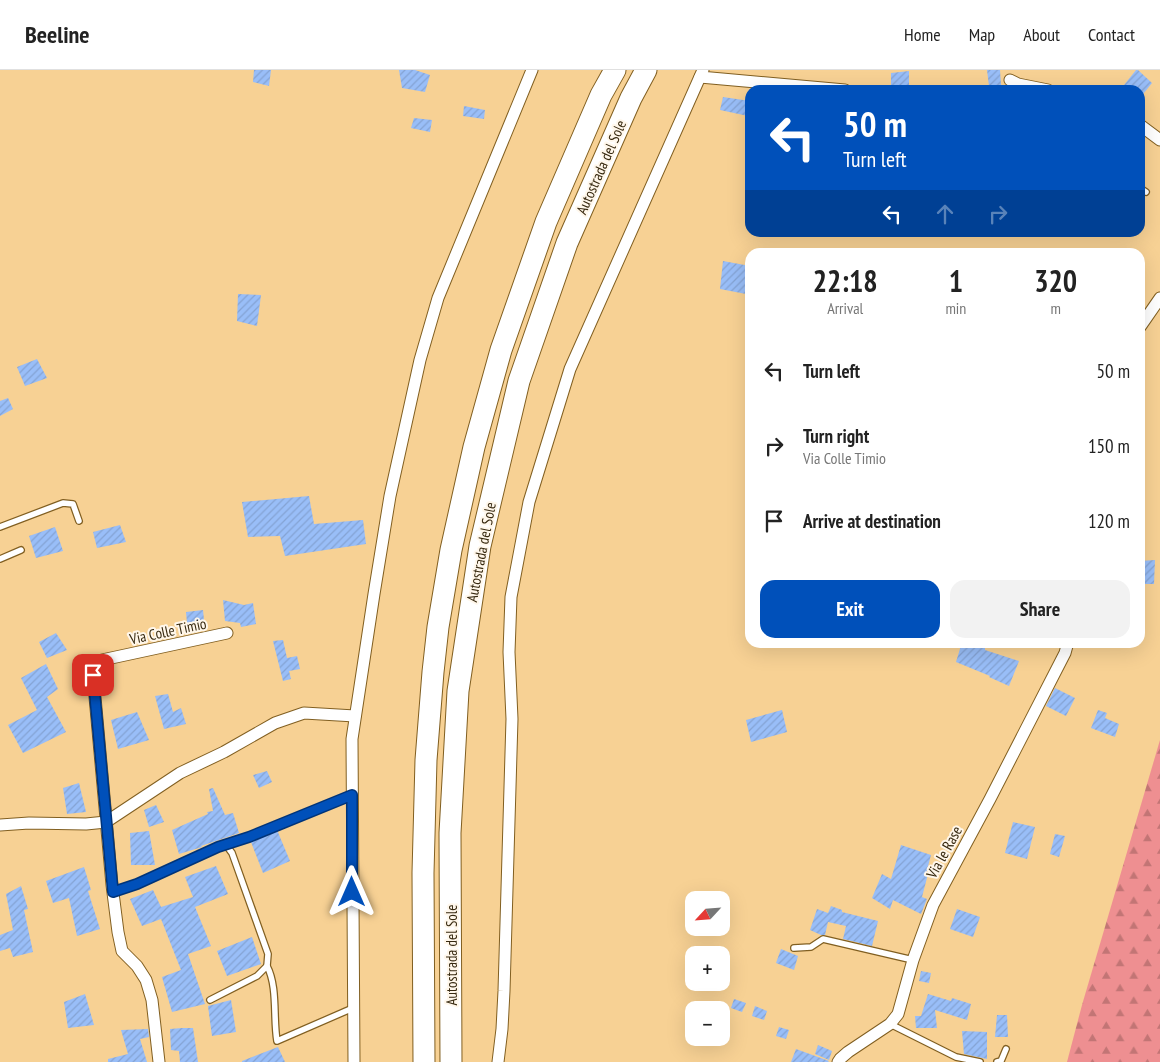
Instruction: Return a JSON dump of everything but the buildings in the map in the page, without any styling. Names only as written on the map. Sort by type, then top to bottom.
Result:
[{"type":"highway","name":"Autostrada del Sole","points":[[424,1062],[423,873],[426,760],[438,628],[451,550],[474,447],[502,350],[546,222],[601,95],[615,70]]},
{"type":"highway","name":"Autostrada del Sole","points":[[452,1062],[450,833],[458,691],[480,546],[518,381],[567,243],[631,98],[646,70]]},
{"type":"street","points":[[354,1062],[352,739],[390,496],[420,360],[438,298],[532,70]]},
{"type":"street","points":[[498,1062],[504,991],[512,719],[509,652],[511,596],[530,502],[570,369],[701,74],[800,85]]},
{"type":"street","points":[[1007,80],[1023,85]]},
{"type":"street","points":[[1145,129],[1160,140]]},
{"type":"street","points":[[1145,320],[1160,298]]},
{"type":"street","name":"Via Colle Timio","points":[[159,1062],[152,1000],[146,980],[138,966],[122,951],[118,932],[93,675],[95,666],[102,660],[227,633]]},
{"type":"street","name":"Via le Rase","points":[[838,1062],[848,1052],[890,1024],[898,1014],[913,960],[933,905],[990,799],[1066,648]]},
{"type":"street","points":[[0,825],[106,822],[180,773],[224,752],[275,723],[304,713],[355,716]]},
{"type":"lane","points":[[0,527],[63,503],[73,504],[79,521]]},
{"type":"lane","points":[[0,559],[21,550]]},
{"type":"lane","points":[[113,892],[137,884],[218,847],[352,795]]},
{"type":"lane","points":[[226,845],[232,853],[268,954],[268,966],[272,975],[277,1041],[353,1008]]},
{"type":"lane","points":[[794,948],[811,947],[823,939],[913,960]]},
{"type":"lane","points":[[210,1000],[257,976],[268,966]]},
{"type":"lane","points":[[890,1024],[956,1057],[980,1062]]},
{"type":"lane","points":[[997,1062],[1001,1061],[1006,1049]]},
{"type":"green space","points":[[1160,740],[1160,1062],[1067,1062],[1082,1005]]},
{"type":"route","points":[[93,675],[113,892],[137,884],[218,847],[249,837],[352,795],[352,892]]}]
